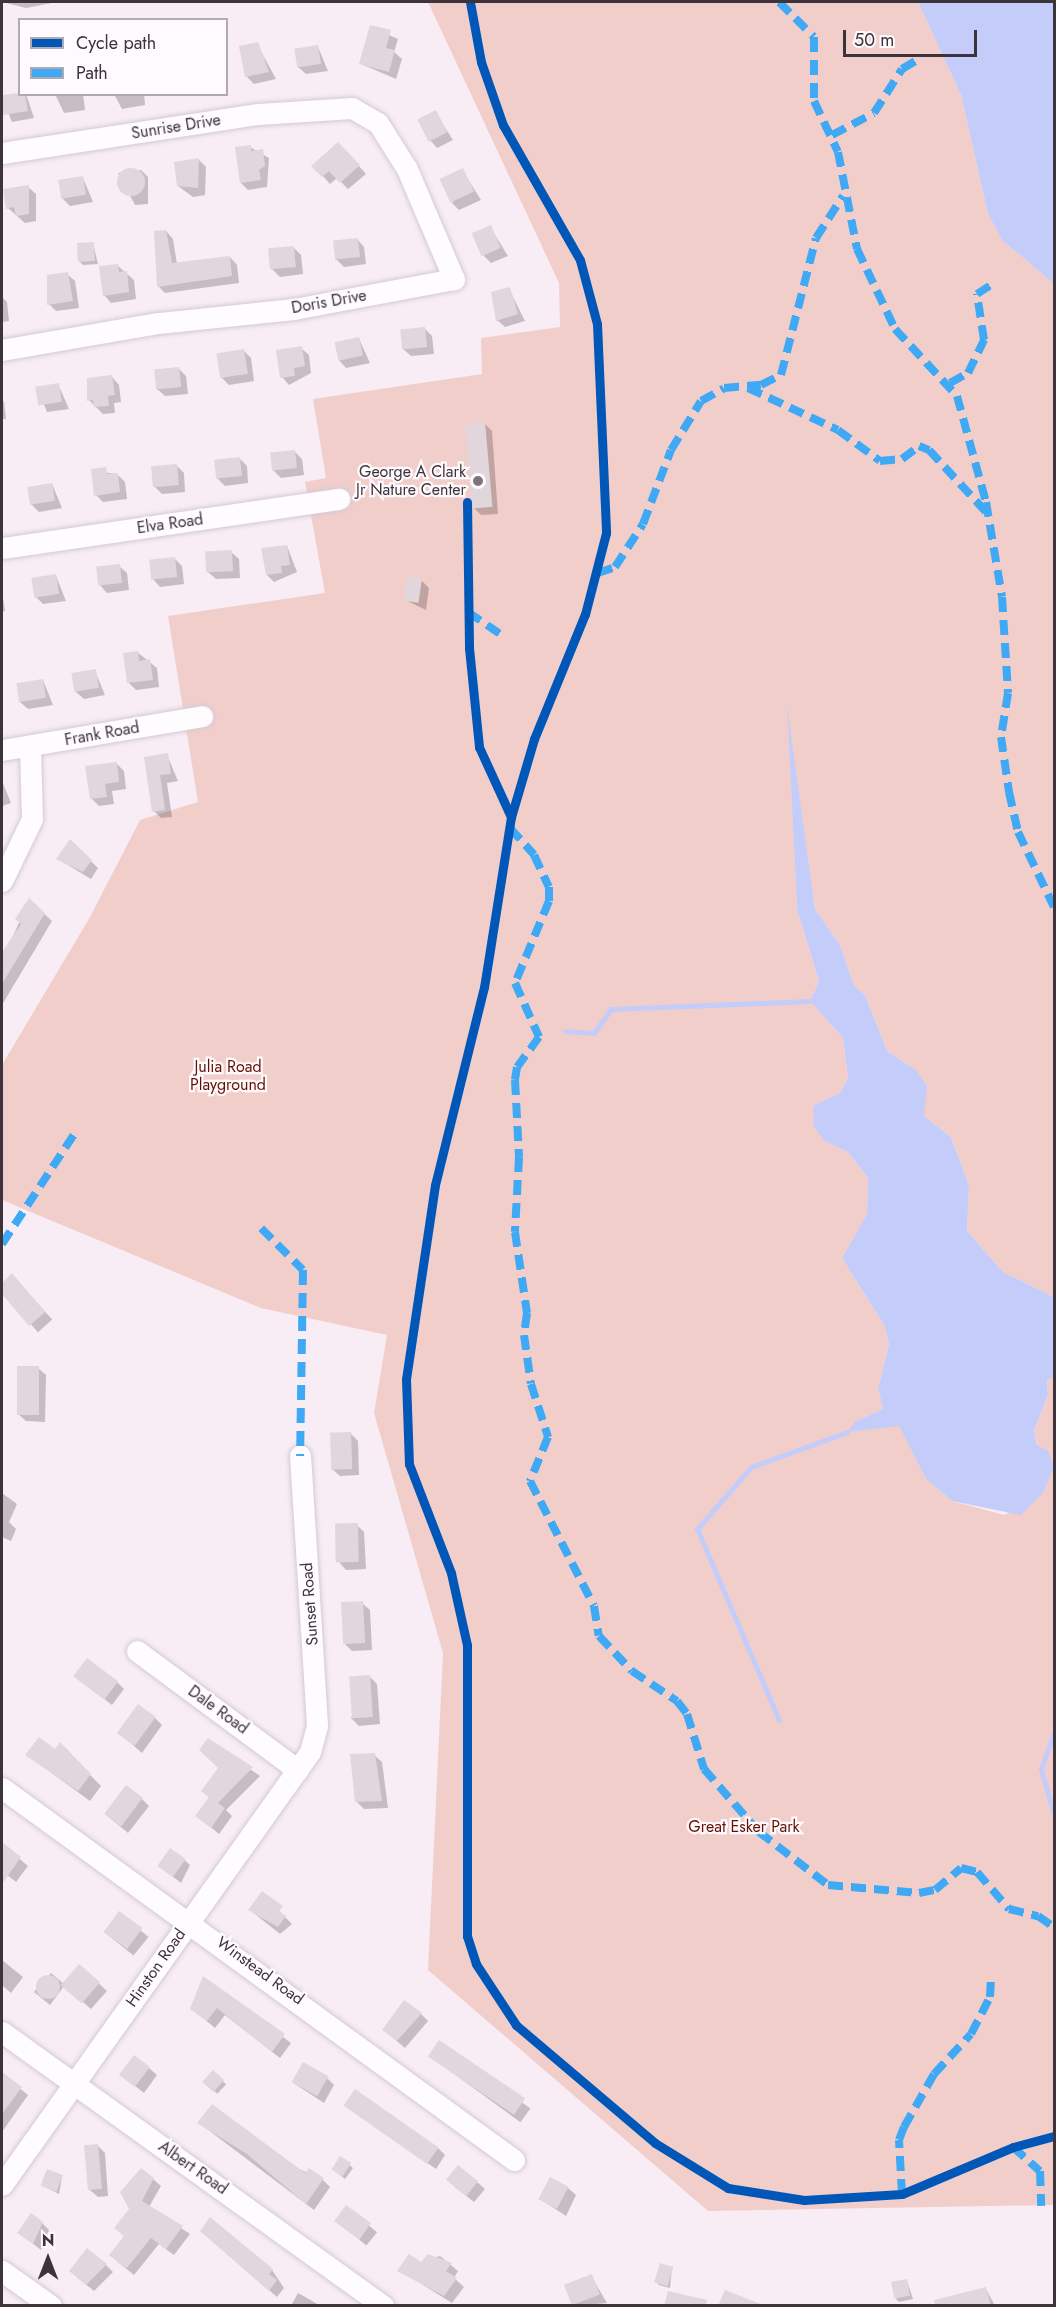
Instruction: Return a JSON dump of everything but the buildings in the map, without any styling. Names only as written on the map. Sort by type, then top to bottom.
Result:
[{"type":"street","name":"Sunrise Drive","points":[[2,153],[258,114],[352,108]]},
{"type":"street","name":"Doris Drive","points":[[2,350],[158,324],[294,309],[454,279],[407,168],[378,123],[352,108]]},
{"type":"street","name":"Elva Road","points":[[2,548],[339,499]]},
{"type":"street","name":"Frank Road","points":[[2,750],[202,716]]},
{"type":"street","points":[[2,881],[32,819],[30,746]]},
{"type":"street","name":"Sunset Road","points":[[300,1456],[316,1725],[310,1752]]},
{"type":"street","name":"Dale Road","points":[[137,1651],[298,1770]]},
{"type":"street","name":"Hinston Road","points":[[2,2185],[310,1752]]},
{"type":"street","name":"Winstead Road","points":[[2,1788],[190,1920],[514,2160]]},
{"type":"street","name":"Albert Road","points":[[2,2032],[384,2306]]},
{"type":"street","points":[[2,2271],[51,2306]]},
{"type":"green space","name":"Great Esker Park","points":[[428,2],[918,2],[961,95],[988,214],[1002,240],[1054,284],[1054,1297],[1003,1272],[967,1231],[969,1186],[951,1137],[924,1116],[916,1070],[887,1051],[865,995],[854,987],[840,945],[815,909],[788,718],[797,909],[819,981],[810,1001],[843,1038],[848,1078],[840,1093],[814,1105],[824,1141],[848,1152],[868,1178],[867,1214],[842,1258],[884,1325],[889,1344],[878,1389],[883,1409],[856,1421],[899,1425],[926,1479],[952,1501],[1004,1515],[1043,1493],[1046,1484],[1034,1430],[1048,1395],[1047,1379],[1054,1377],[1054,2205],[708,2211],[428,1970],[443,1653],[374,1413],[387,1335],[261,1308],[2,1200],[2,1065],[90,917],[140,820],[198,802],[168,616],[325,593],[305,482],[326,478],[313,399],[482,374],[481,338],[560,327],[559,283]]},
{"type":"water","points":[[918,2],[1054,2],[1054,284],[1002,240],[988,214],[961,95]]},
{"type":"water","points":[[787,705],[815,909],[840,945],[854,986],[865,995],[887,1051],[916,1070],[927,1086],[924,1116],[951,1137],[969,1186],[967,1231],[1003,1272],[1054,1297],[1054,1377],[1047,1380],[1048,1395],[1034,1430],[1037,1445],[1048,1451],[1054,1467],[1043,1493],[1021,1515],[952,1501],[926,1479],[899,1426],[847,1432],[856,1421],[883,1409],[878,1389],[889,1344],[884,1325],[842,1258],[867,1214],[868,1178],[848,1152],[824,1141],[813,1125],[814,1105],[840,1093],[848,1078],[843,1038],[810,1001],[819,981],[797,909]]},
{"type":"waterway","points":[[565,1031],[594,1033],[611,1009],[810,1001]]},
{"type":"waterway","points":[[779,1720],[697,1529],[751,1467],[847,1432]]},
{"type":"waterway","points":[[1054,1733],[1041,1769],[1054,1815]]},
{"type":"marked path","points":[[779,2],[814,37],[814,101],[838,152],[857,249],[895,329],[957,396],[986,502],[1002,597],[1008,693],[1001,737],[1009,792],[1018,832],[1054,907]]},
{"type":"marked path","points":[[832,135],[874,113],[902,69],[917,60]]},
{"type":"marked path","points":[[598,573],[615,567],[643,524],[671,450],[701,401],[724,388],[761,385],[781,375],[816,238],[843,196]]},
{"type":"marked path","points":[[950,383],[968,373],[984,340],[977,294],[991,285]]},
{"type":"marked path","points":[[748,388],[838,430],[880,461],[902,459],[919,446],[929,450],[986,512]]},
{"type":"marked path","points":[[468,612],[503,636]]},
{"type":"marked path","points":[[510,828],[534,855],[549,887],[549,901],[515,983],[539,1037],[517,1067],[515,1080],[519,1157],[515,1232],[527,1313],[524,1335],[531,1384],[548,1437],[530,1481],[594,1606],[599,1636],[632,1671],[677,1701],[687,1714],[704,1769],[759,1832],[828,1885],[919,1893],[935,1890],[961,1868],[977,1872],[1009,1909],[1038,1916],[1054,1927]]},
{"type":"marked path","points":[[2,1244],[75,1133]]},
{"type":"marked path","points":[[261,1228],[303,1270],[300,1456]]},
{"type":"marked path","points":[[902,2194],[899,2140],[904,2127],[934,2074],[971,2034],[990,1997],[991,1979]]},
{"type":"marked path","points":[[1013,2147],[1040,2171],[1041,2206]]},
{"type":"cycle path","points":[[470,2],[481,62],[503,125],[580,260],[597,324],[606,533],[585,614],[534,739],[511,817],[484,987],[435,1185],[406,1379],[409,1464],[451,1573],[467,1645],[467,1936],[476,1964],[516,2025],[655,2143],[728,2188],[804,2200],[902,2194],[1013,2147],[1054,2136]]},
{"type":"cycle path","points":[[467,502],[469,648],[479,747],[511,817]]},
{"type":"place","name":"George A Clark Jr Nature Center","points":[[478,481]]},
{"type":"park label","name":"Julia Road Playground","points":[[228,1076]]}]
